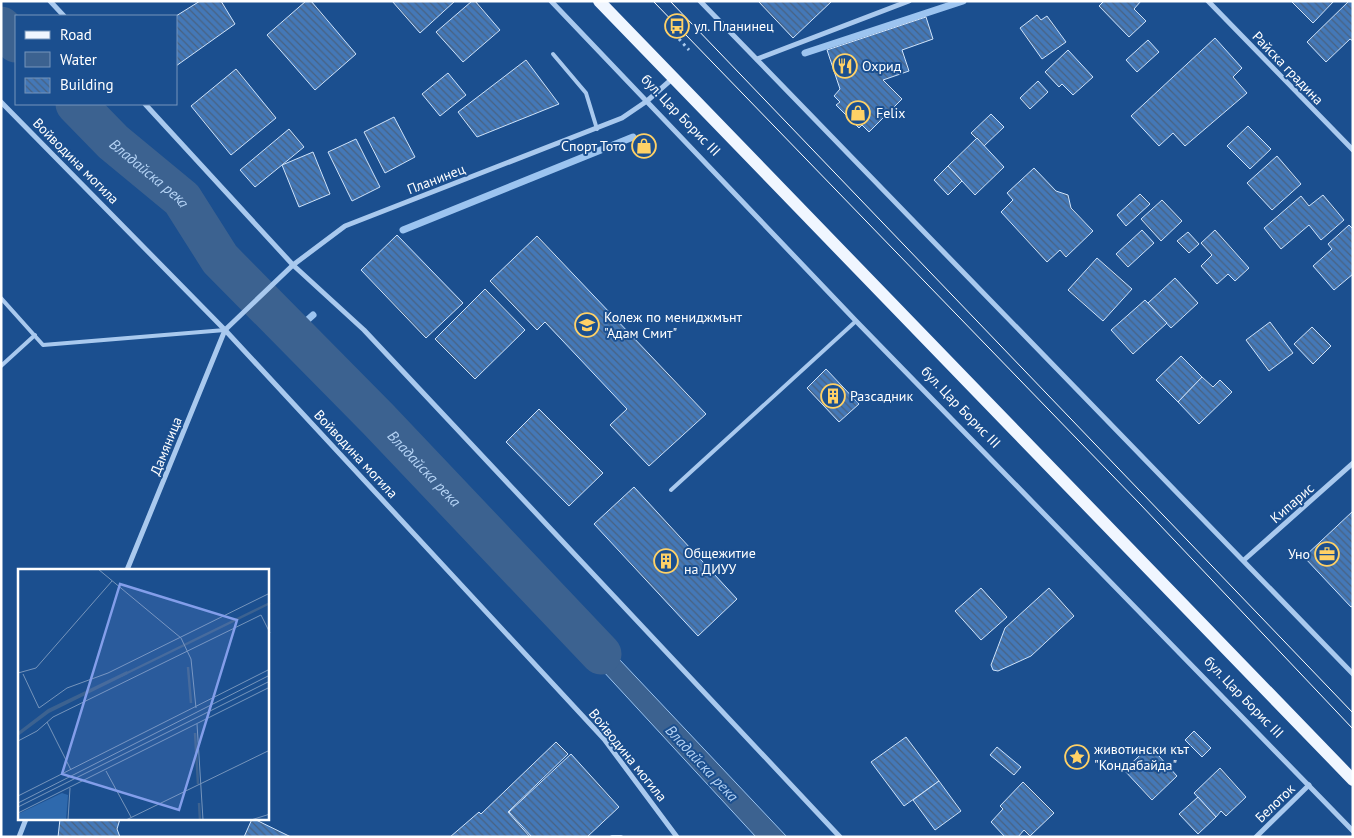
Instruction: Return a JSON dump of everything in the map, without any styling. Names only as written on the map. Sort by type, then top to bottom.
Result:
[{"type":"main road","name":"бул. Цар Борис III","points":[[599,1],[1353,780]]},
{"type":"street","points":[[50,1],[63,15]]},
{"type":"street","name":"бул. Цар Борис III","points":[[551,1],[856,321],[1353,832]]},
{"type":"street","points":[[700,1],[1353,674]]},
{"type":"street","points":[[757,59],[909,1]]},
{"type":"street","name":"Райска градина","points":[[1208,1],[1353,150]]},
{"type":"street","name":"Планинец","points":[[226,330],[293,265],[345,226],[622,118],[648,101],[673,78]]},
{"type":"street","name":"Войводина могила","points":[[1,102],[226,330],[604,738],[677,837]]},
{"type":"street","points":[[146,105],[293,265],[364,330],[840,837]]},
{"type":"street","name":"Дамяница","points":[[127,569],[226,330]]},
{"type":"street","name":"Кипарис","points":[[1244,560],[1353,463]]},
{"type":"street","name":"Белоток","points":[[1256,837],[1309,785]]},
{"type":"street","points":[[19,837],[26,820]]},
{"type":"lane","points":[[553,54],[586,93],[597,129]]},
{"type":"lane","points":[[1,298],[43,345],[226,330]]},
{"type":"lane","points":[[671,490],[856,321]]},
{"type":"lane","points":[[1,366],[35,335]]},
{"type":"lane","points":[[612,837],[621,837]]},
{"type":"path","points":[[679,39],[689,50]]},
{"type":"water","points":[[569,606],[787,837],[756,837],[555,619]]},
{"type":"building","points":[[200,1],[221,1],[235,24],[178,65],[178,15]]},
{"type":"building","points":[[306,1],[311,1],[356,54],[315,90],[267,35]]},
{"type":"building","points":[[392,1],[455,1],[420,33]]},
{"type":"building","points":[[472,1],[475,1],[500,30],[463,62],[436,32]]},
{"type":"building","points":[[758,1],[832,1],[793,38]]},
{"type":"building","points":[[1104,1],[1141,1],[1134,9],[1146,21],[1129,37],[1099,6]]},
{"type":"building","points":[[1291,1],[1334,1],[1313,23]]},
{"type":"building","points":[[1349,1],[1353,2],[1353,41],[1350,39],[1326,62],[1307,42]]},
{"type":"building","points":[[1037,15],[1041,20],[1047,16],[1066,42],[1042,59],[1020,28]]},
{"type":"building","points":[[926,17],[933,39],[902,50],[909,71],[883,80],[902,99],[869,132],[862,125],[859,128],[836,105],[840,102],[834,96],[840,89],[827,50]]},
{"type":"building","points":[[1215,38],[1242,68],[1233,77],[1247,93],[1185,146],[1173,133],[1159,146],[1131,116]]},
{"type":"building","points":[[1148,40],[1159,52],[1137,72],[1126,60]]},
{"type":"building","points":[[1068,50],[1093,77],[1073,95],[1062,84],[1059,87],[1045,72]]},
{"type":"building","points":[[526,60],[559,104],[477,137],[458,112]]},
{"type":"building","points":[[236,69],[276,118],[231,155],[191,106]]},
{"type":"building","points":[[448,73],[466,95],[440,116],[422,94]]},
{"type":"building","points":[[1038,81],[1048,92],[1030,109],[1020,98]]},
{"type":"building","points":[[991,114],[1004,127],[984,146],[971,133]]},
{"type":"building","points":[[394,117],[415,157],[385,173],[364,132]]},
{"type":"building","points":[[1248,126],[1271,149],[1250,169],[1227,146]]},
{"type":"building","points":[[289,129],[304,147],[255,187],[240,170]]},
{"type":"building","points":[[977,138],[1004,167],[975,195],[948,166]]},
{"type":"building","points":[[356,139],[380,187],[352,201],[328,152]]},
{"type":"building","points":[[313,152],[330,194],[299,207],[282,165]]},
{"type":"building","points":[[1277,156],[1301,184],[1272,210],[1247,183]]},
{"type":"building","points":[[948,166],[962,181],[948,195],[934,180]]},
{"type":"building","points":[[1034,168],[1056,191],[1068,195],[1071,208],[1093,231],[1066,257],[1060,250],[1047,262],[1001,212],[1013,200],[1007,193]]},
{"type":"building","points":[[1140,194],[1150,204],[1126,226],[1117,215]]},
{"type":"building","points":[[1323,195],[1344,220],[1321,240],[1309,225],[1281,249],[1264,228],[1301,196],[1309,206]]},
{"type":"building","points":[[1162,200],[1182,221],[1161,241],[1141,219]]},
{"type":"building","points":[[1349,225],[1353,229],[1353,274],[1334,290],[1313,266],[1332,249],[1328,244]]},
{"type":"building","points":[[1142,230],[1154,243],[1128,267],[1116,254]]},
{"type":"building","points":[[1215,230],[1249,268],[1235,281],[1228,274],[1217,284],[1201,266],[1212,255],[1201,243]]},
{"type":"building","points":[[1188,232],[1199,244],[1189,253],[1177,241]]},
{"type":"building","points":[[397,235],[463,303],[426,338],[361,270]]},
{"type":"building","points":[[537,236],[706,414],[649,466],[610,425],[627,409],[545,322],[537,330],[490,281]]},
{"type":"building","points":[[1097,258],[1132,289],[1103,321],[1068,290]]},
{"type":"building","points":[[1175,278],[1198,303],[1171,328],[1148,303]]},
{"type":"building","points":[[485,289],[525,330],[475,379],[435,339]]},
{"type":"building","points":[[1145,300],[1167,323],[1133,354],[1111,330]]},
{"type":"building","points":[[1270,322],[1293,353],[1269,371],[1246,340]]},
{"type":"building","points":[[1312,327],[1331,346],[1313,364],[1294,344]]},
{"type":"building","points":[[1181,356],[1202,377],[1178,402],[1156,380]]},
{"type":"building","name":"Разсадник","points":[[826,369],[859,404],[839,422],[807,388]]},
{"type":"building","points":[[1202,377],[1213,387],[1220,380],[1232,392],[1199,424],[1178,402]]},
{"type":"building","points":[[539,409],[603,473],[569,506],[506,442]]},
{"type":"building","name":"Общежитие на ДИУУ","points":[[634,487],[737,599],[698,636],[594,524]]},
{"type":"building","points":[[1353,511],[1353,606],[1351,607],[1304,557]]},
{"type":"building","points":[[981,588],[1007,617],[981,640],[955,611]]},
{"type":"building","points":[[1049,588],[1074,616],[1031,656],[998,671],[993,670],[991,665],[1005,628]]},
{"type":"building","points":[[1194,731],[1211,748],[1202,757],[1185,740]]},
{"type":"building","points":[[906,737],[939,781],[904,806],[871,762]]},
{"type":"building","points":[[556,742],[568,754],[508,812],[530,837],[450,837],[479,812],[481,814]]},
{"type":"building","points":[[1150,746],[1177,776],[1152,800],[1124,770]]},
{"type":"building","points":[[997,747],[1021,767],[1014,775],[990,755]]},
{"type":"building","points":[[571,754],[619,807],[587,837],[532,837],[509,812]]},
{"type":"building","points":[[1220,768],[1246,797],[1226,816],[1221,811],[1216,817],[1194,793]]},
{"type":"building","points":[[939,781],[961,811],[935,830],[913,800]]},
{"type":"building","points":[[1023,782],[1054,813],[1030,836],[1024,830],[1018,837],[1005,837],[991,822],[1003,809],[1000,806]]},
{"type":"building","points":[[1198,797],[1216,817],[1198,834],[1179,814]]},
{"type":"building","points":[[60,820],[120,820],[117,829],[120,837],[58,837]]},
{"type":"building","points":[[252,820],[256,820],[291,837],[244,837]]},
{"type":"waterway","points":[[805,53],[963,1]]},
{"type":"waterway","name":"Владайска река","points":[[1,27],[15,41]]},
{"type":"waterway","name":"Владайска река","points":[[77,105],[113,142],[182,199],[220,259],[378,419],[601,654]]},
{"type":"waterway","points":[[403,230],[633,137]]},
{"type":"waterway","points":[[293,333],[313,315]]},
{"type":"tram line","points":[[653,1],[1140,504],[1353,729]]},
{"type":"tram line","points":[[670,1],[1353,713]]},
{"type":"place","name":"ул. Планинец","points":[[677,26]]},
{"type":"place","name":"Охрид","points":[[845,66]]},
{"type":"place","name":"Felix","points":[[858,113]]},
{"type":"place","name":"Спорт Тото","points":[[644,146]]},
{"type":"place","name":"Колеж по мениджмънт \"Адам Смит\"","points":[[587,325]]},
{"type":"place","name":"Разсадник","points":[[833,396]]},
{"type":"place","name":"Уно","points":[[1327,554]]},
{"type":"place","name":"Общежитие на ДИУУ","points":[[666,561]]},
{"type":"place","name":"животински кът \"Кондабайда\"","points":[[1077,757]]}]
